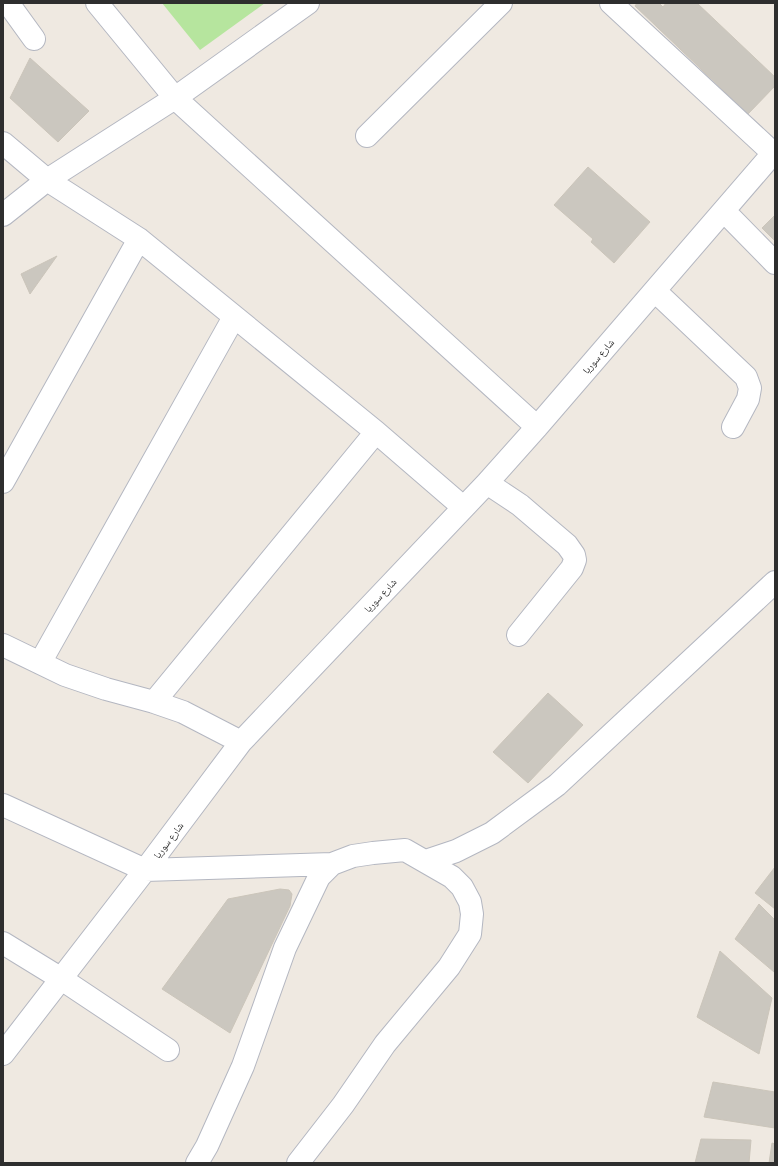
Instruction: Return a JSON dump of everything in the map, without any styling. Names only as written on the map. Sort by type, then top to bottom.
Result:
[{"type":"street","points":[[8,3],[34,38]]},
{"type":"street","points":[[97,3],[175,98],[537,427]]},
{"type":"street","points":[[3,215],[47,180],[175,98],[308,3]]},
{"type":"street","points":[[367,136],[501,3]]},
{"type":"street","points":[[611,3],[774,152]]},
{"type":"street","points":[[3,143],[47,180],[139,239],[376,432],[463,507]]},
{"type":"street","name":"شارع سوريا","points":[[3,1054],[60,978],[145,870],[240,742],[487,483],[774,152]]},
{"type":"street","points":[[724,211],[775,262]]},
{"type":"street","points":[[3,482],[139,239]]},
{"type":"street","points":[[655,291],[746,377],[750,388],[748,399],[733,427]]},
{"type":"street","points":[[40,663],[234,317]]},
{"type":"street","points":[[154,702],[376,432]]},
{"type":"street","points":[[487,483],[520,505],[567,545],[574,555],[575,560],[572,568],[518,635]]},
{"type":"street","points":[[426,861],[456,851],[492,833],[557,785],[775,582]]},
{"type":"street","points":[[3,645],[65,675],[183,712],[240,742]]},
{"type":"street","points":[[3,806],[145,870],[332,864],[353,856],[405,850],[452,877],[462,886],[470,902],[472,914],[470,934],[449,967],[385,1044],[343,1105],[298,1163]]},
{"type":"street","points":[[198,1163],[243,1066],[285,948],[319,877],[332,864]]},
{"type":"street","points":[[3,943],[60,978],[168,1050]]},
{"type":"green space","points":[[162,3],[265,3],[200,50]]},
{"type":"building","points":[[637,3],[659,3],[663,7],[666,3],[697,3],[775,77],[775,86],[748,114],[635,6]]},
{"type":"building","points":[[30,58],[89,111],[58,142],[10,98]]},
{"type":"building","points":[[588,167],[650,222],[614,263],[591,242],[593,239],[554,205]]},
{"type":"building","points":[[775,215],[775,241],[762,228]]},
{"type":"building","points":[[57,256],[30,294],[21,274]]},
{"type":"building","points":[[548,693],[583,725],[528,783],[493,752]]},
{"type":"building","points":[[775,867],[775,909],[755,893]]},
{"type":"building","points":[[280,889],[289,890],[292,894],[290,906],[230,1033],[162,989],[228,899]]},
{"type":"building","points":[[759,904],[775,920],[774,972],[735,939]]},
{"type":"building","points":[[720,951],[772,998],[759,1054],[697,1017]]},
{"type":"building","points":[[713,1082],[775,1092],[775,1128],[704,1117]]},
{"type":"building","points":[[701,1139],[751,1140],[749,1163],[695,1163]]},
{"type":"building","points":[[772,1143],[775,1144],[775,1163],[769,1163]]}]
